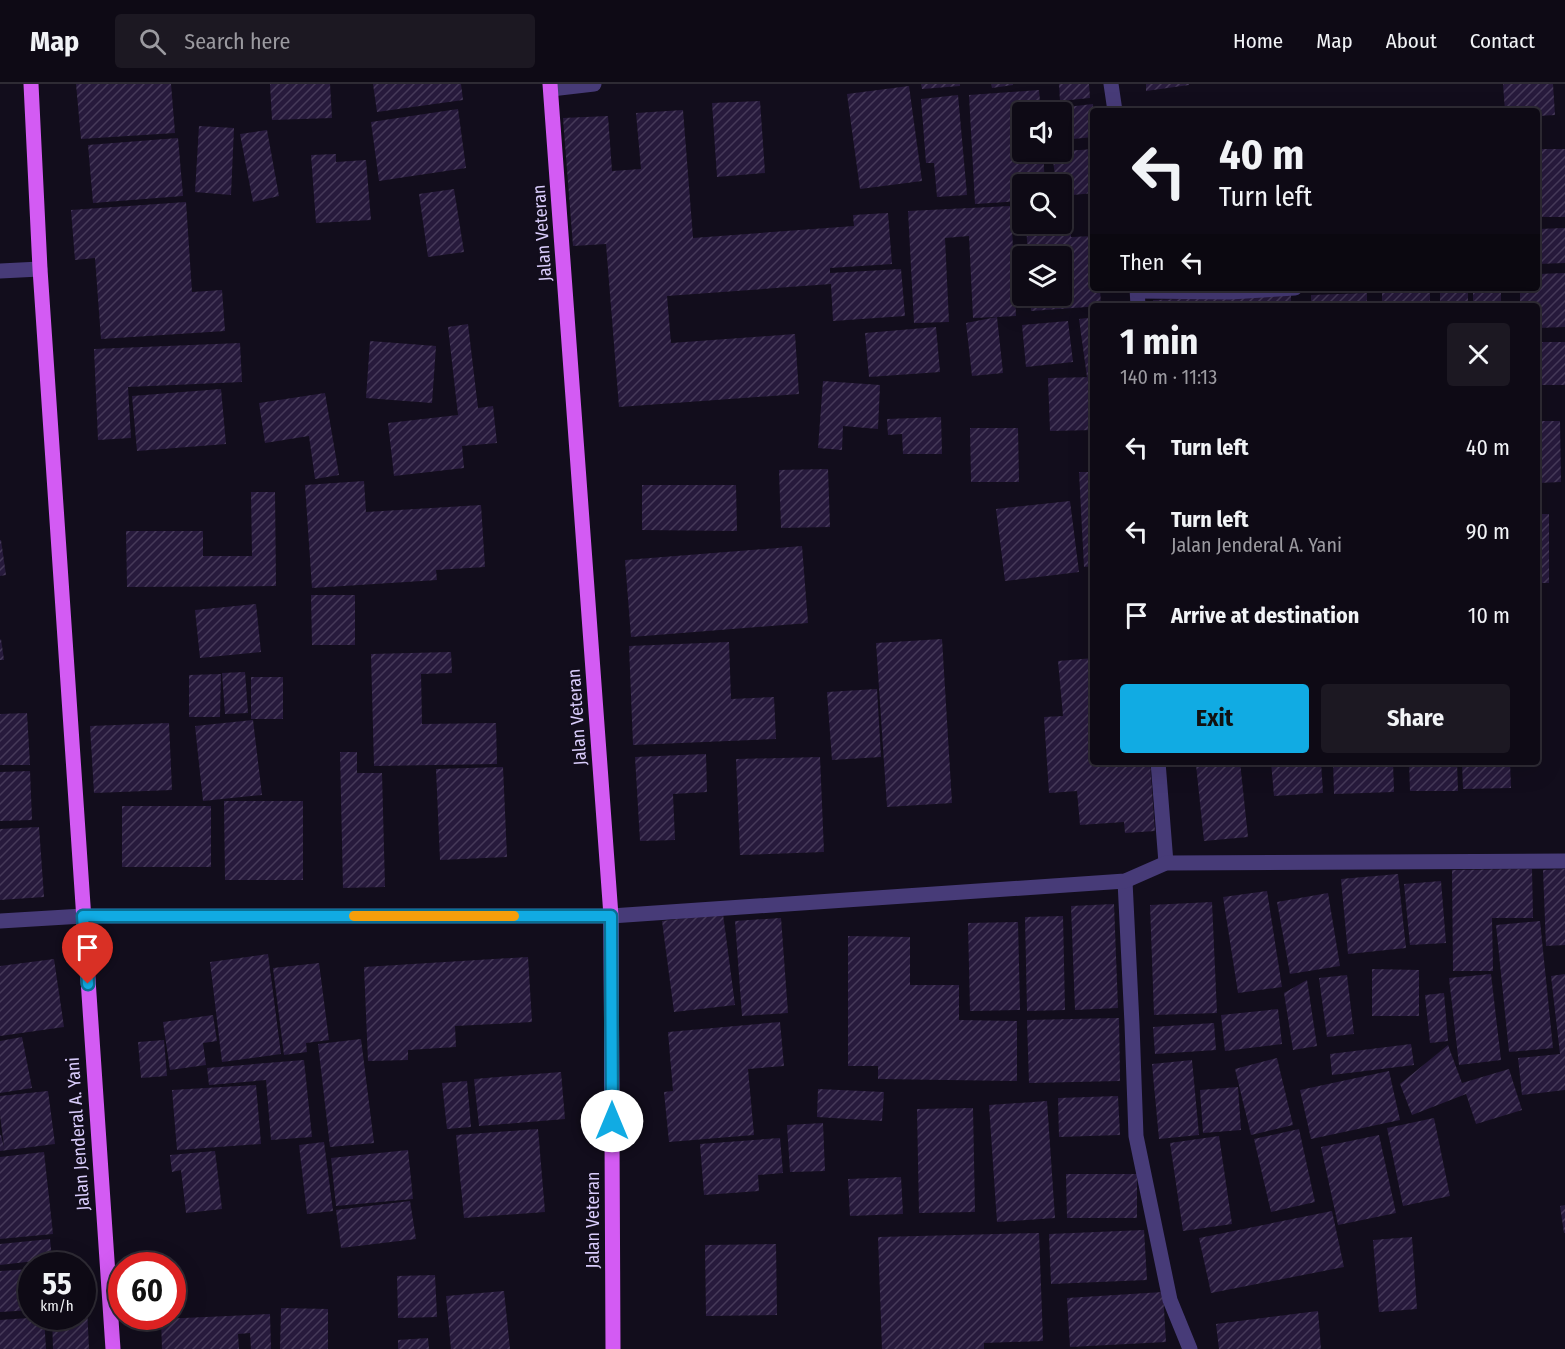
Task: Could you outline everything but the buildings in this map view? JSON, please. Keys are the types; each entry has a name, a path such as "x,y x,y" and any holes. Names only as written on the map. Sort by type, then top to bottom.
{"main road":[{"name":"Jalan Jenderal A. Yani","path":"31,84 40,269 113,1349"},
{"name":"Jalan Veteran","path":"551,87 611,916 613,1349"}],"street":[{"path":"551,87 594,84"},
{"path":"1111,84 1115,108"},
{"path":"0,271 40,269"},
{"path":"1138,295 1246,291"},
{"path":"1158,765 1166,863"},
{"path":"0,921 83,916 611,916 1125,881 1166,863 1565,861"},
{"path":"1125,881 1136,1136 1170,1300 1190,1349"}],"slow traffic":[{"path":"354,916 514,916"}],"route":[{"path":"88,984 83,916 611,916 612,1121"}]}
